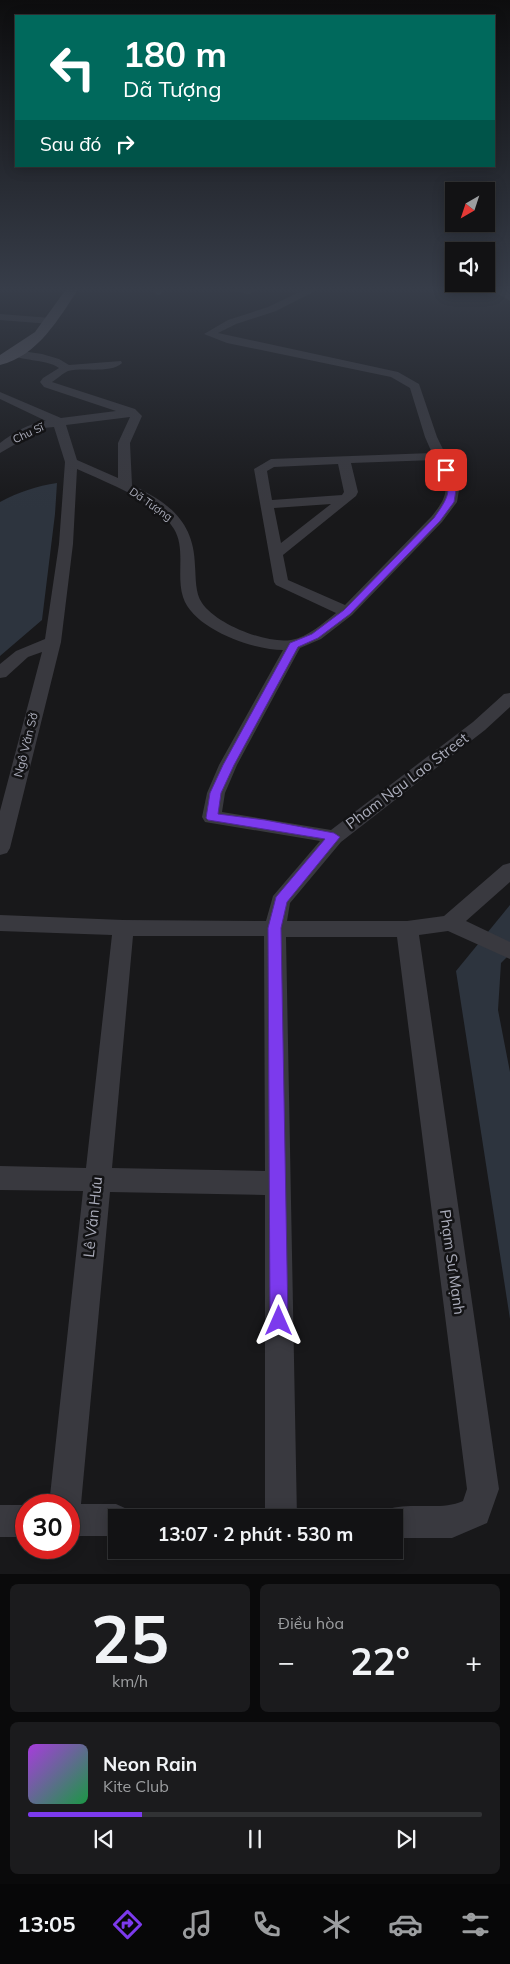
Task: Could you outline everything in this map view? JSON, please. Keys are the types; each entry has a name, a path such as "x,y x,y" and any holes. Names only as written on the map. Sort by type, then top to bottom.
{"street":[{"path":"55,361 66,368"},
{"name":"Dã Tượng","path":"71,462 125,486 156,505 179,526 185,538 191,598 198,611 216,624 241,635 267,644 294,645 315,636 347,612 437,519 450,502 453,484 424,420 417,388 394,374 332,361"},
{"path":"117,363 94,367 66,368 46,382 48,385 131,412 136,416 124,443 125,486"},
{"path":"0,395 59,422 71,462"},
{"path":"0,408 40,425"},
{"name":"Chu Sĩ","path":"0,449 15,438 40,425 131,412"},
{"path":"347,612 281,582 260,469 271,464 440,456"},
{"path":"275,555 345,499 351,492 344,460"},
{"name":"Ngô Văn Sở","path":"0,848 52,642 66,544 71,462"},
{"path":"266,504 345,499"},
{"path":"0,673 22,654 52,642"},
{"path":"294,645 228,765 216,793 212,818 265,824 334,837"},
{"name":"Pham Ngu Lao Street","path":"281,1509 275,928 280,900 334,837 479,726 510,698"},
{"path":"457,926 510,870"},
{"path":"0,923 123,928 407,928 457,926 510,951"},
{"name":"Lê Văn Hưu","path":"66,1494 123,928"},
{"name":"Phạm Sư Mạnh","path":"403,1522 452,1522 476,1512 483,1489 407,928"},
{"path":"0,1178 278,1183"},
{"path":"80,1520 108,1520"},
{"path":"0,1521 15,1521"}],"shaded area":[{"path":"57,483 42,620 0,656 0,502 28,490"},
{"path":"510,905 510,954 501,963 498,1010 510,1072 510,1319 456,971"}],"route":[{"path":"279,1321 275,928 280,900 334,837 265,824 212,818 216,793 228,765 294,645 315,636 347,612 437,519 450,502 453,484 446,470"}]}
